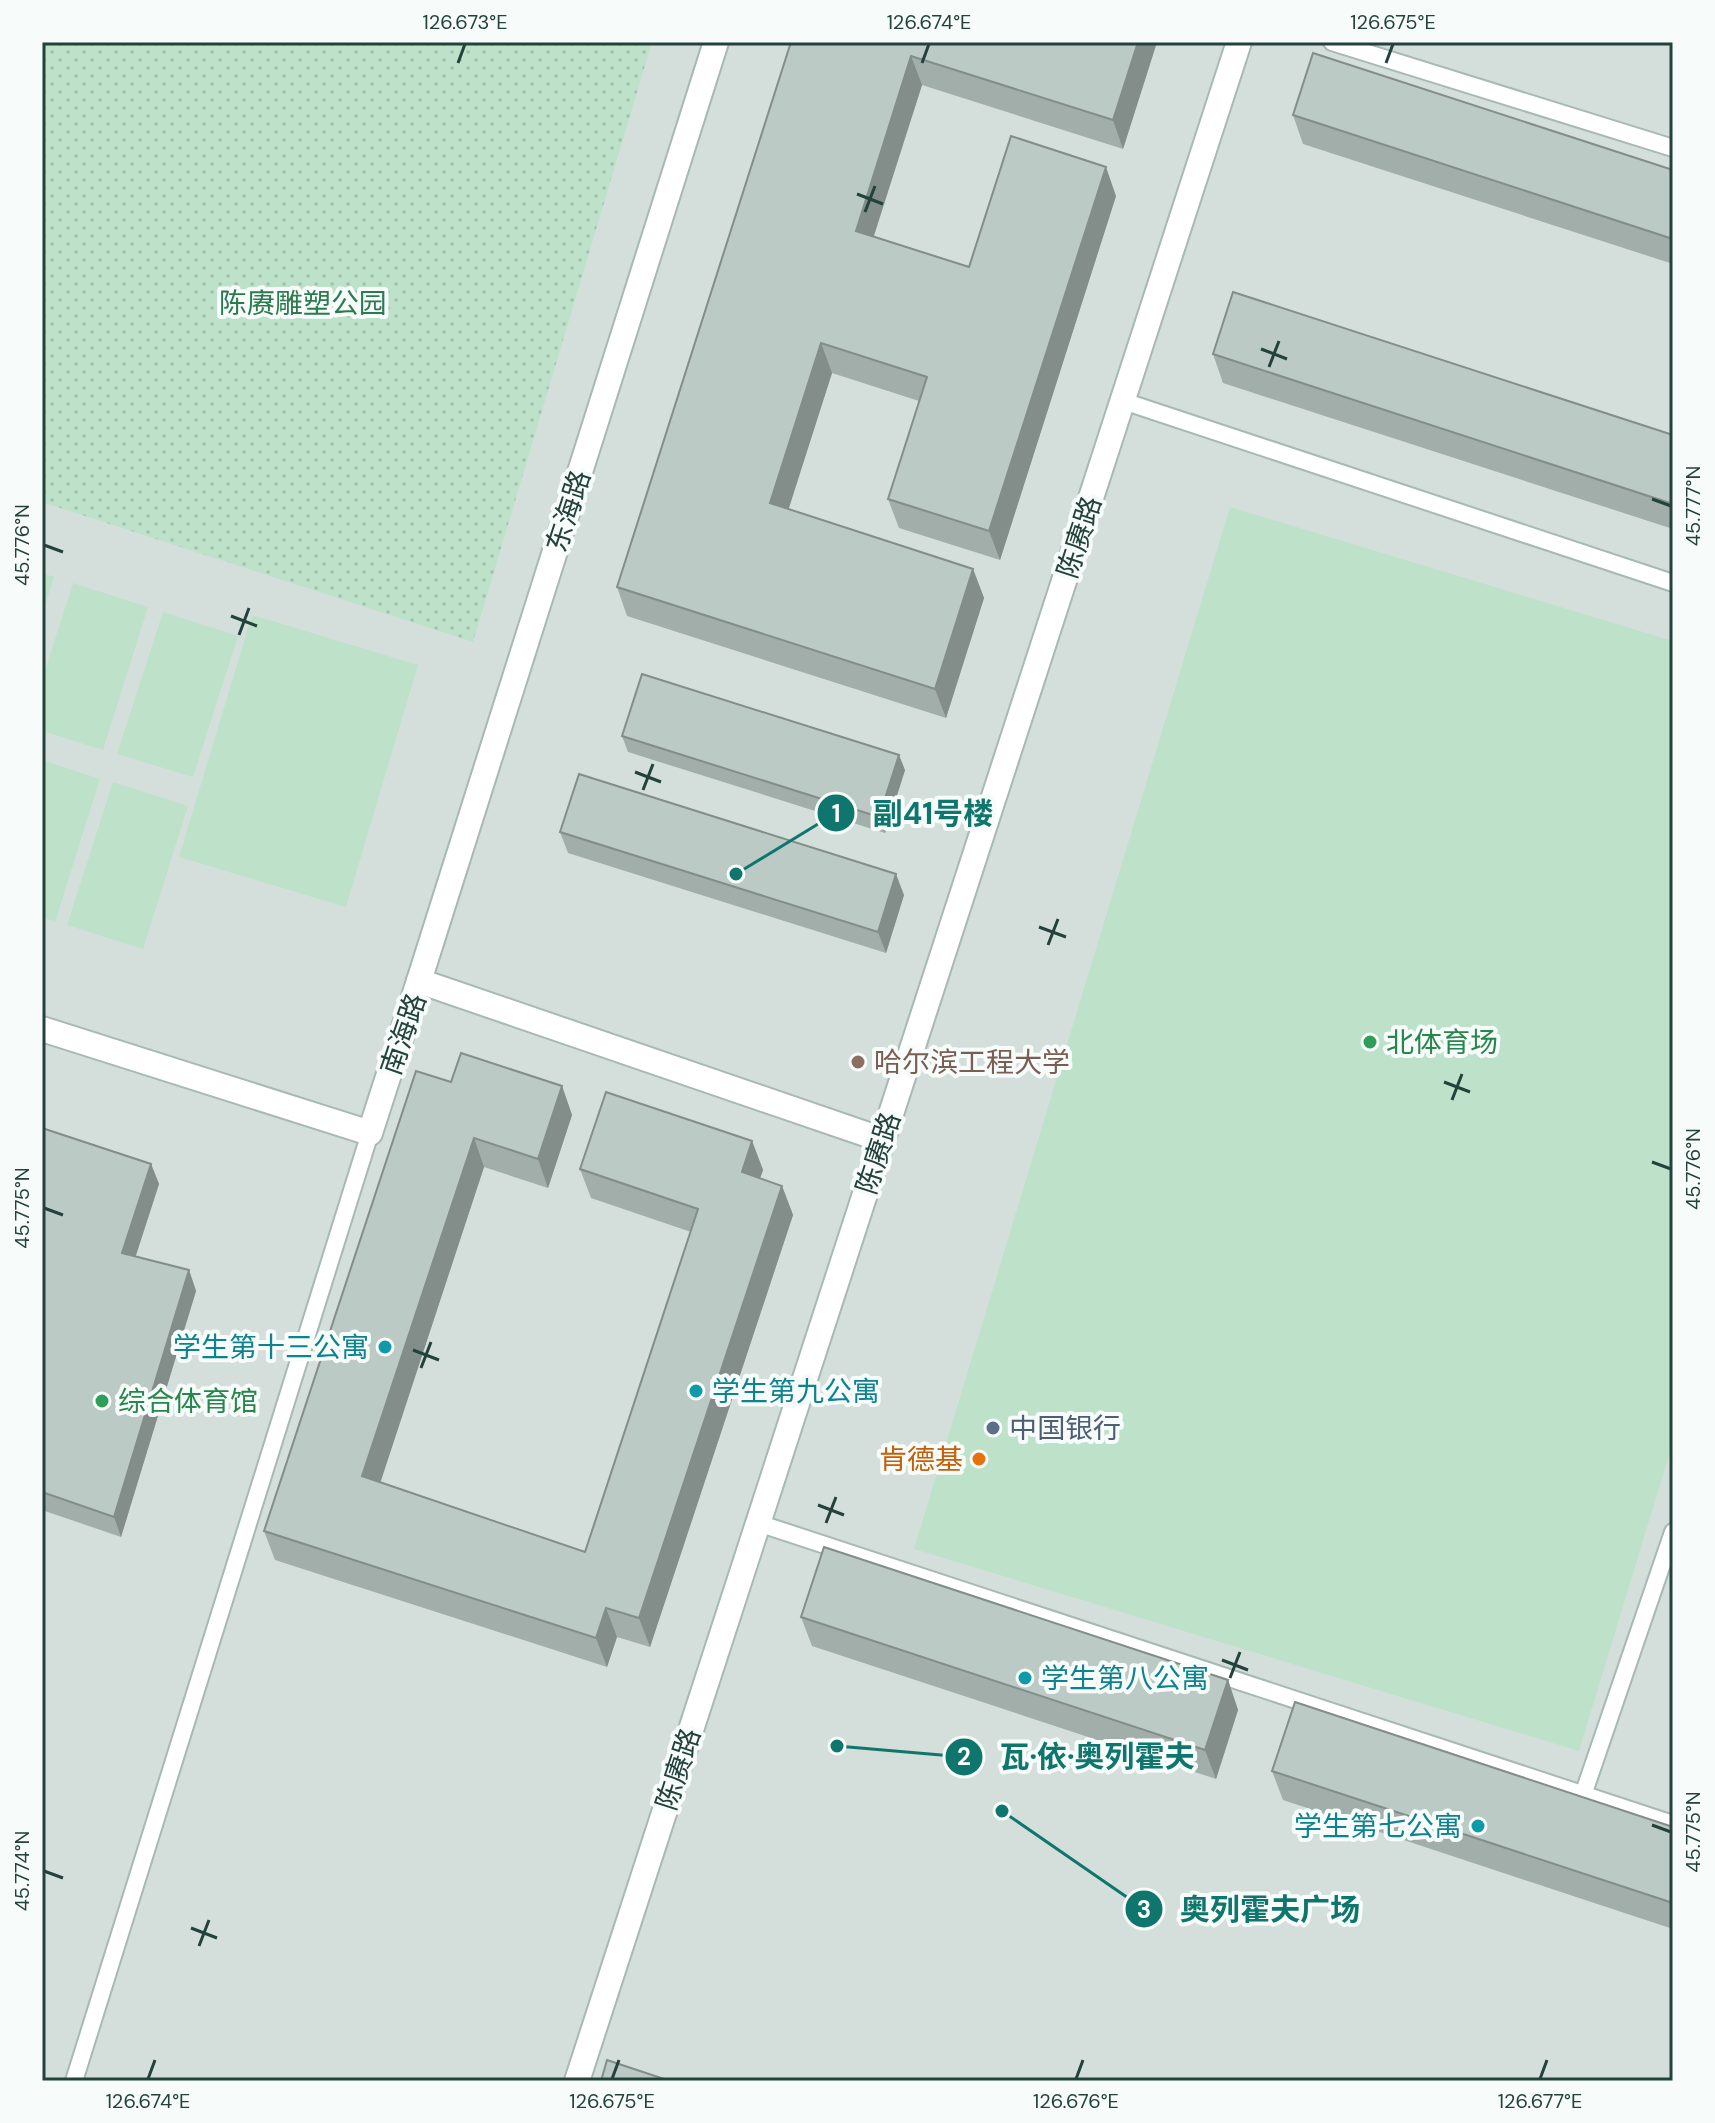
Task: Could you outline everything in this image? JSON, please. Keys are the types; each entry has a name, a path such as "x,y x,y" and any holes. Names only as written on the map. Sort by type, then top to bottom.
{"street":[{"name":"东海路","path":"419,981 716,42"},
{"name":"陈赓路","path":"577,2081 1239,42"},
{"name":"南海路","path":"370,1133 419,981 883,1140"},
{"path":"42,1029 370,1133"}],"lane":[{"path":"1332,42 1673,148"},
{"path":"1123,401 1673,583"},
{"path":"74,2081 370,1133"},
{"path":"758,1523 1673,1824"},
{"path":"1583,1795 1673,1532"}],"shaded area":[{"name":"哈尔滨工程大学","path":"42,42 1673,42 1673,2081 42,2081"}],"green space":[{"name":"陈赓雕塑公园","path":"42,42 652,42 473,642 42,502"},
{"name":"北体育场","path":"1230,507 1673,641 1673,1442 1579,1751 914,1549"},
{"path":"42,573 54,577 42,615"},
{"path":"73,583 148,607 103,750 42,731 42,680"},
{"path":"163,612 238,636 193,777 117,754"},
{"path":"252,615 418,665 346,907 179,857"},
{"path":"42,760 100,779 55,922 42,917"},
{"path":"113,782 188,806 143,949 67,925"}],"building":[{"path":"791,42 1138,42 1113,120 911,56 856,231 969,267 1011,136 1106,167 989,531 888,499 927,377 821,343 770,503 973,569 935,689 617,587"},
{"path":"1313,53 1673,170 1673,239 1293,115"},
{"path":"1233,292 1673,435 1673,504 1213,354"},
{"path":"642,674 899,755 879,817 622,736"},
{"path":"579,774 896,874 878,932 560,832"},
{"path":"461,1053 562,1086 538,1159 474,1138 362,1476 585,1552 698,1209 580,1169 606,1092 752,1141 742,1172 782,1186 639,1618 606,1608 596,1638 264,1531 416,1071 451,1082"},
{"name":"综合体育馆","path":"42,1128 151,1164 122,1253 189,1270 114,1517 42,1492"},
{"name":"学生第八公寓","path":"824,1547 1228,1680 1205,1750 801,1617"},
{"name":"学生第七公寓","path":"1295,1702 1673,1827 1673,1903 1272,1771"},
{"path":"607,2060 670,2081 601,2081"}],"place":[{"name":"副41号楼","path":"736,874"},
{"name":"北体育场","path":"1370,1042"},
{"name":"哈尔滨工程大学","path":"858,1062"},
{"name":"学生第十三公寓","path":"385,1347"},
{"name":"学生第九公寓","path":"696,1391"},
{"name":"综合体育馆","path":"102,1401"},
{"name":"中国银行","path":"993,1428"},
{"name":"肯德基","path":"979,1459"},
{"name":"学生第八公寓","path":"1025,1678"},
{"name":"瓦·依·奥列霍夫","path":"837,1746"},
{"name":"奥列霍夫广场","path":"1002,1811"},
{"name":"学生第七公寓","path":"1478,1826"}]}
